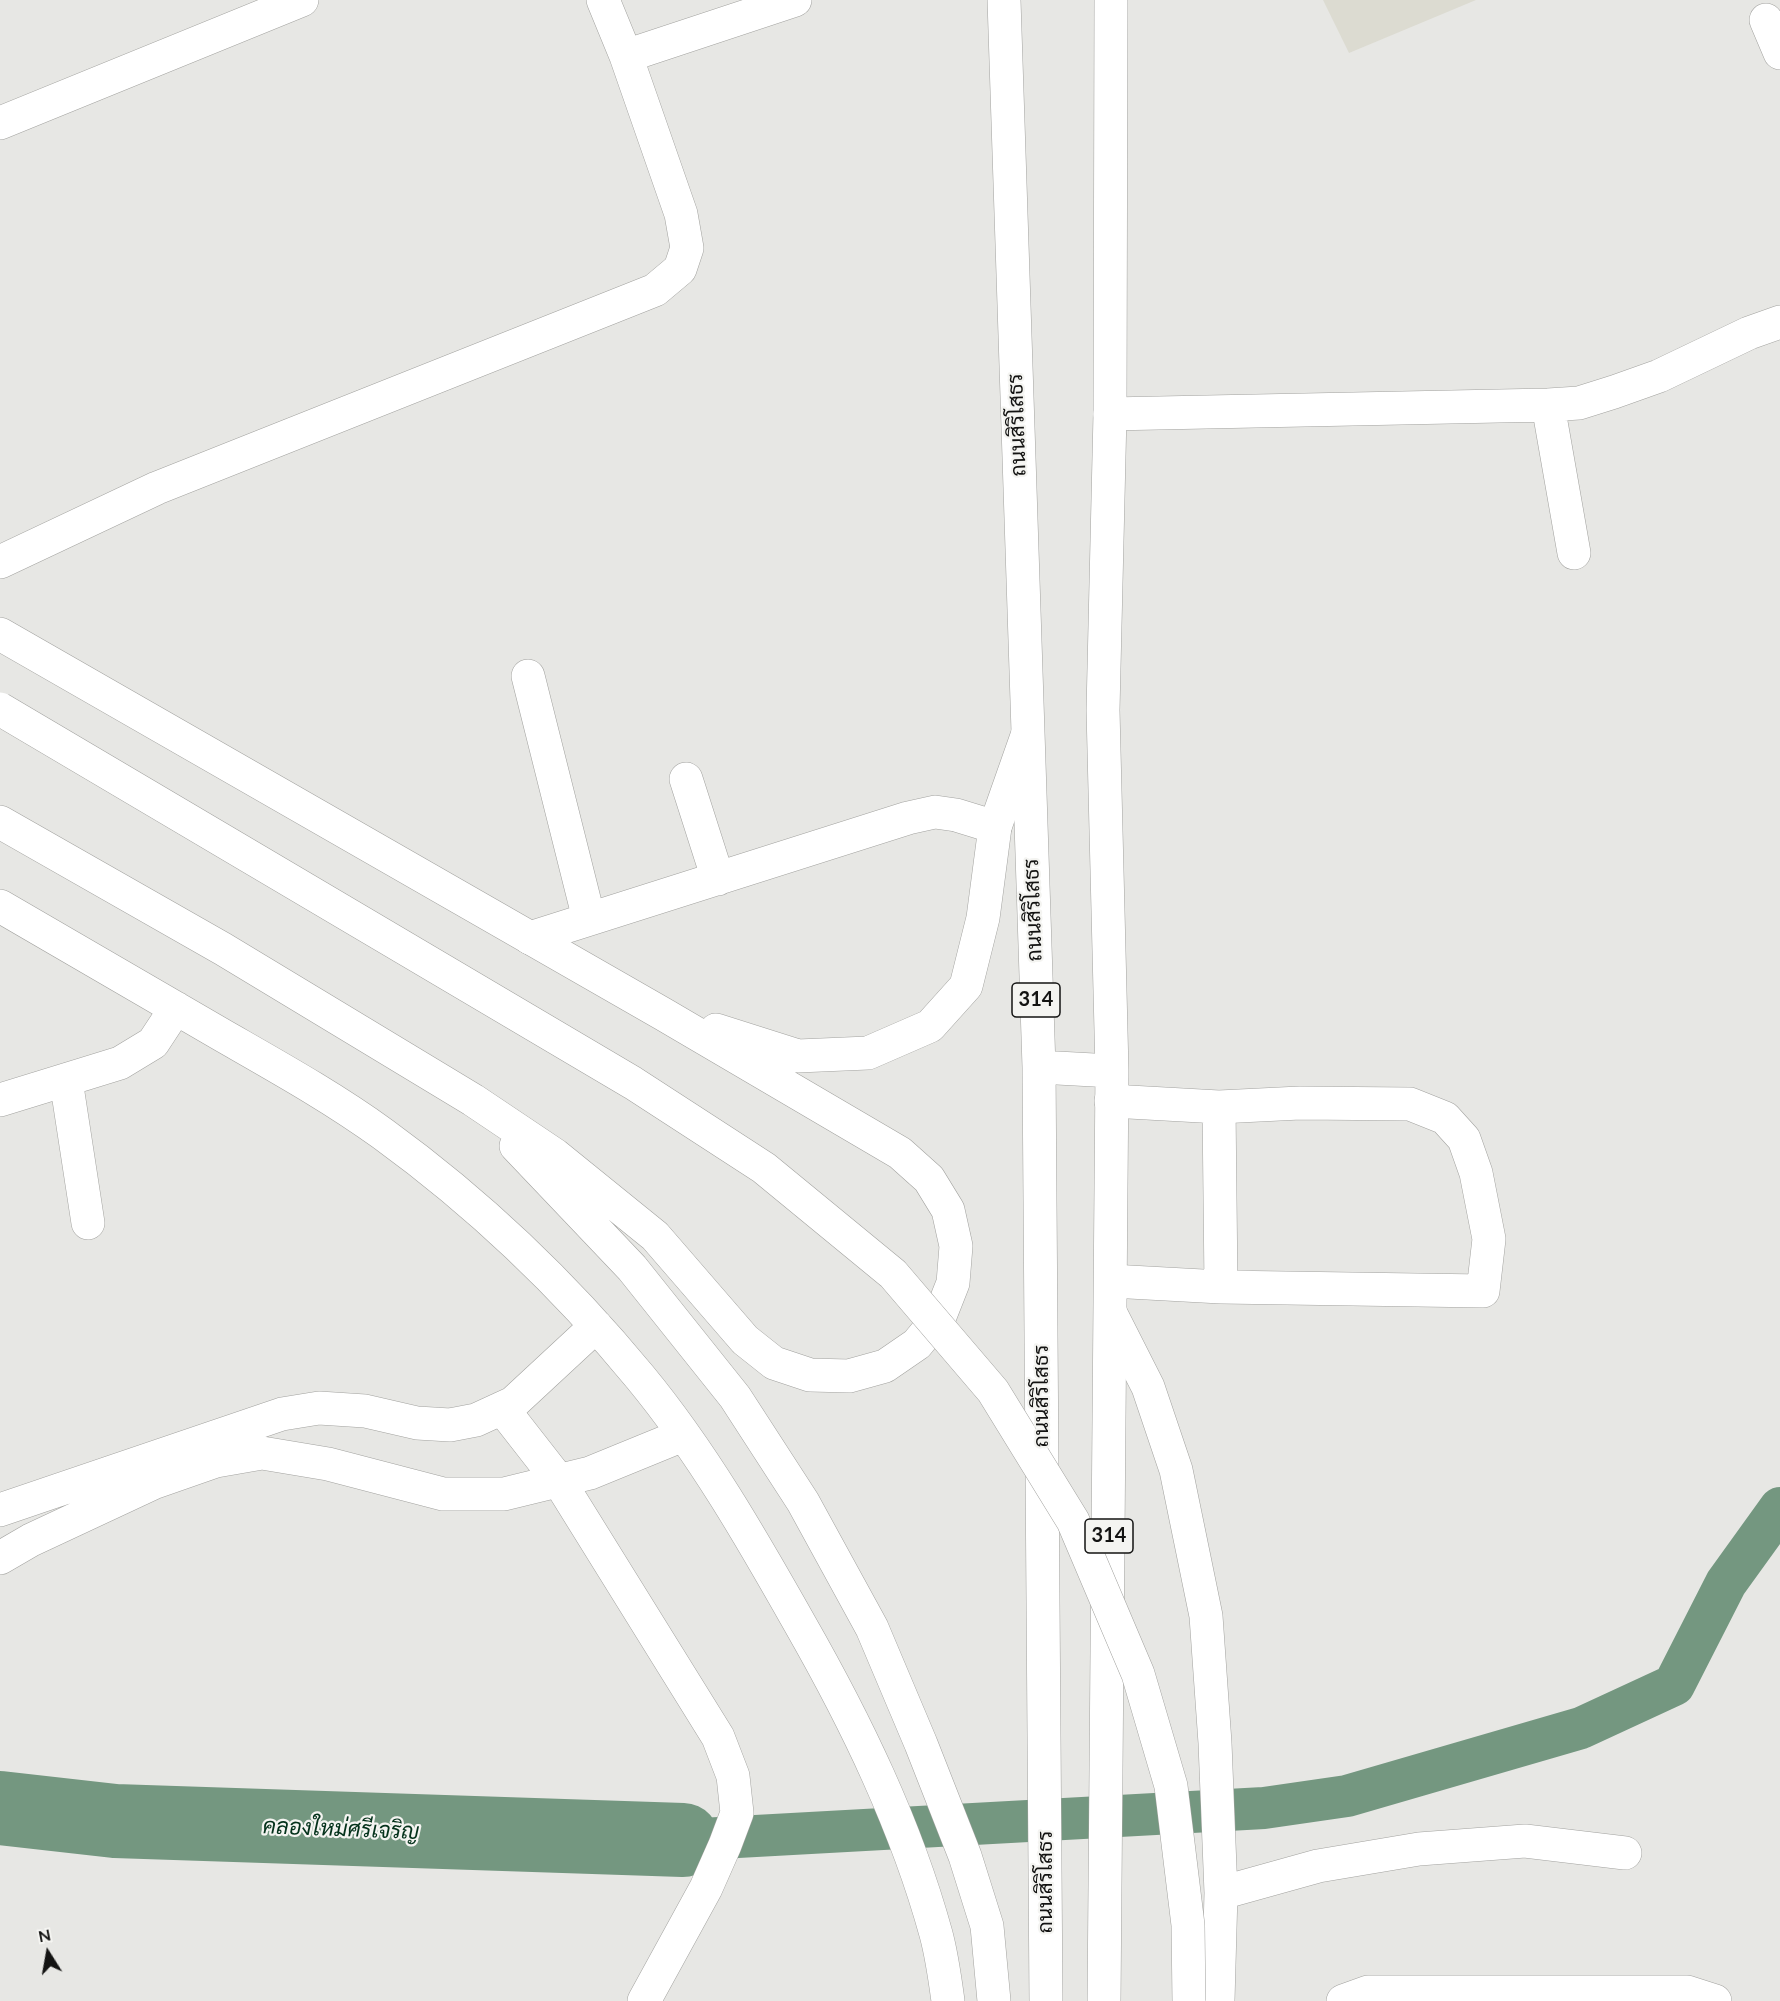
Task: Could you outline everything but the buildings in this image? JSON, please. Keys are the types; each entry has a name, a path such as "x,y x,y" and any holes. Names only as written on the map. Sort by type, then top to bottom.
{"main road":[{"path":"0,123 302,0"},
{"path":"0,562 157,488 655,290 681,269 687,248 681,214 626,56 603,0"},
{"path":"626,56 795,0"},
{"name":"ถนนสิริโสธร","path":"1004,0 1039,1067 1046,2001"},
{"name":"314","path":"1104,2001 1112,1086 1103,710 1110,414 1112,0"},
{"path":"1766,20 1780,53"},
{"path":"1110,414 1579,403 1614,393 1659,375 1749,333 1780,322"},
{"path":"1548,405 1574,553"},
{"path":"0,634 663,1014 900,1153 929,1179 948,1210 956,1246 953,1282 940,1316 917,1344 885,1366 849,1376 810,1376 774,1363 744,1340 655,1236 555,1155 473,1100 224,949 0,822"},
{"path":"528,676 589,919"},
{"path":"0,709 633,1083 764,1168 893,1274 993,1391 1067,1511 1138,1674 1170,1786 1188,1925 1189,2001"},
{"path":"663,1014 798,1056 868,1053 930,1026 966,986 983,918 995,827 1027,736"},
{"path":"686,778 718,879"},
{"path":"530,938 909,818 936,812 956,814 995,827"},
{"path":"0,906 296,1078 381,1132 472,1204 580,1306 642,1379 704,1465 764,1560 831,1679 879,1776 914,1867 937,1936 948,2001"},
{"path":"0,1100 120,1063 153,1043 176,1008"},
{"path":"1039,1067 1112,1086 1219,1107 1300,1103 1410,1104 1445,1118 1464,1139 1476,1173 1489,1239 1483,1292 1221,1287 1111,1281"},
{"path":"66,1080 88,1223"},
{"path":"473,1100 632,1268 735,1397 803,1502 872,1628 965,1856 987,1926 994,2001"},
{"path":"1219,1107 1221,1287"},
{"path":"1111,1314 1148,1387 1176,1470 1206,1616 1215,1743 1221,1893 1218,2001"},
{"path":"0,1510 282,1414 319,1408 365,1411 417,1423 450,1425 476,1420 513,1403 596,1326"},
{"path":"502,1408 559,1481 718,1737 733,1776 737,1813 725,1845 706,1888 644,2001"},
{"path":"0,1558 31,1540 153,1483 216,1461 262,1453 328,1464 443,1494 504,1494 590,1473 683,1435"},
{"path":"1221,1893 1318,1866 1419,1850 1525,1841 1625,1853"},
{"path":"1343,2001 1368,1992 1687,1992 1715,2001"}],"shaded area":[{"path":"1323,0 1476,0 1349,53"}],"waterway":[{"path":"683,1840 1264,1808 1347,1796 1581,1728 1674,1685 1726,1583 1780,1508"},
{"name":"คลองใหม่ศรีเจริญ","path":"0,1808 115,1821 683,1840"}]}
